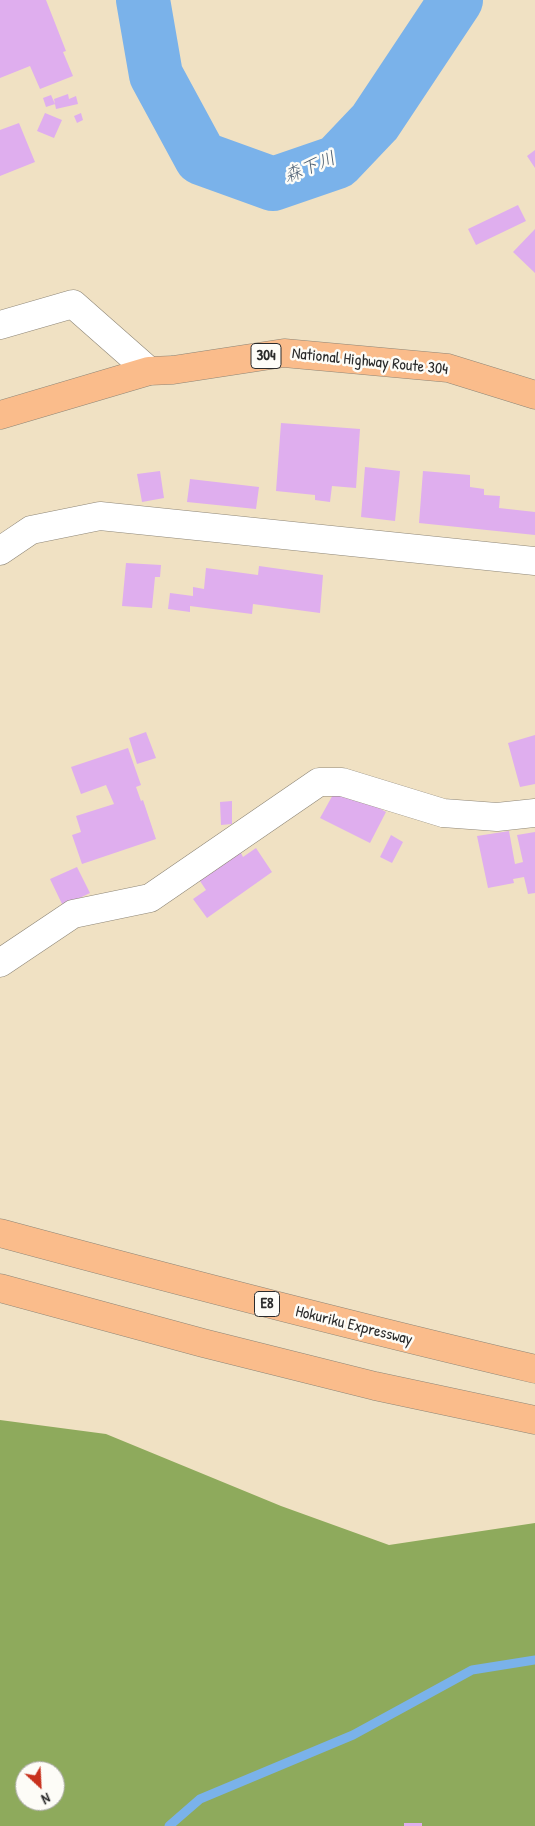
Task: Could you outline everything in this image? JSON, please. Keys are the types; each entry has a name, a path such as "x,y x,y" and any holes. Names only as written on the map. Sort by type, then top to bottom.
{"highway":[{"name":"National Highway Route 304","path":"0,416 149,371 173,370 284,353 448,368 535,395"},
{"name":"Hokuriku Expressway","path":"0,1233 213,1291 535,1368"},
{"path":"0,1288 376,1386 535,1420"}],"street":[{"path":"0,325 73,304 149,371"},
{"path":"0,551 31,530 100,516 535,561"},
{"path":"0,962 73,914 150,898 319,782 342,782 443,812 497,817 535,812"}],"green space":[{"path":"0,1420 106,1434 281,1506 389,1545 535,1523 535,1826 0,1826"}],"building":[{"path":"0,0 46,0 66,51 63,52 73,76 40,89 30,66 0,78"},
{"path":"68,94 69,99 76,96 78,104 56,109 54,99"},
{"path":"51,95 55,104 46,107 43,98"},
{"path":"45,113 62,120 54,138 37,131"},
{"path":"81,113 83,120 77,123 74,116"},
{"path":"19,123 35,162 0,176 0,130"},
{"path":"535,150 535,168 527,156"},
{"path":"518,205 526,221 476,245 468,229"},
{"path":"535,229 535,273 513,252"},
{"path":"281,423 360,429 356,488 332,486 330,502 315,500 315,495 276,491"},
{"path":"365,467 400,471 395,521 361,517"},
{"path":"160,471 164,498 142,502 137,474"},
{"path":"423,471 470,475 470,487 484,489 484,495 500,496 499,508 535,512 535,535 419,523"},
{"path":"190,479 259,487 256,509 187,502"},
{"path":"126,563 161,565 160,577 155,577 152,608 122,606"},
{"path":"259,566 323,575 320,613 253,604 252,614 190,606 190,612 168,609 170,593 193,596 193,587 204,589 206,568 258,575"},
{"path":"146,732 156,758 137,764 129,738"},
{"path":"535,735 535,784 520,787 508,743"},
{"path":"128,748 141,785 136,787 141,801 143,800 156,839 82,864 72,835 81,832 76,816 114,804 106,785 81,794 71,767"},
{"path":"335,791 348,791 386,812 370,843 320,818"},
{"path":"232,801 232,824 221,825 220,802"},
{"path":"509,831 515,864 523,862 517,835 535,832 535,893 528,894 524,877 513,879 514,883 488,888 477,836"},
{"path":"391,835 403,842 392,863 380,857"},
{"path":"256,848 272,872 207,918 193,899 206,890 198,878 239,849 243,857"},
{"path":"77,867 90,893 63,906 50,879"},
{"path":"404,1823 422,1823 422,1826 404,1826"}],"waterway":[{"name":"森下川","path":"143,0 156,75 201,158 273,184 337,162 375,122 456,0"},
{"path":"169,1826 200,1799 353,1735 472,1670 535,1660"}]}
